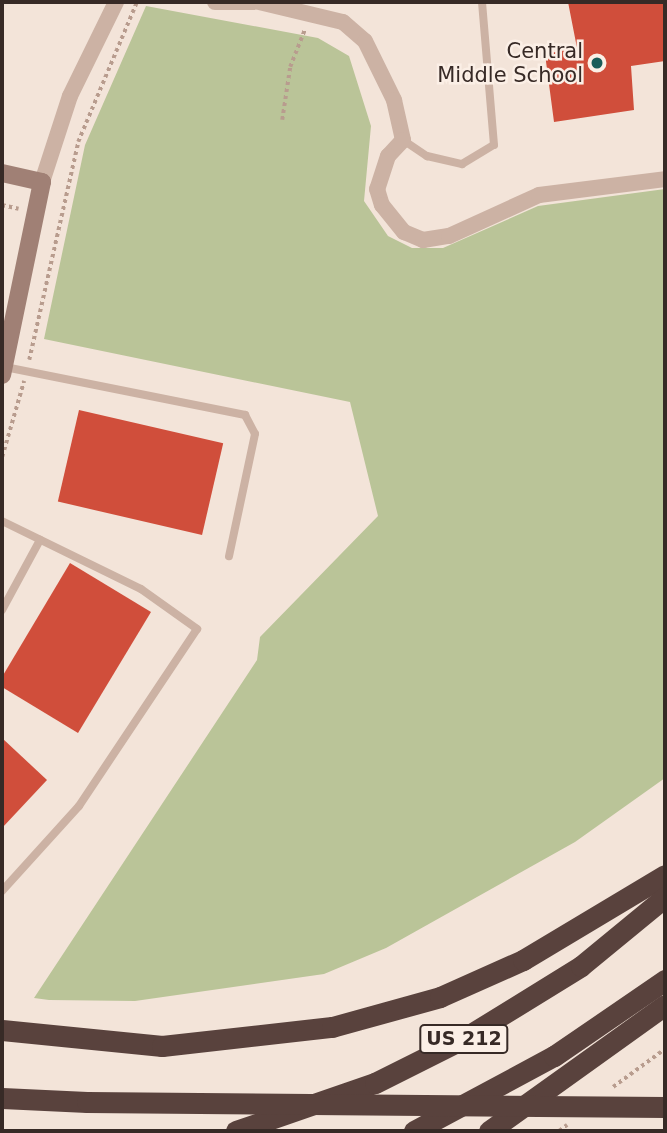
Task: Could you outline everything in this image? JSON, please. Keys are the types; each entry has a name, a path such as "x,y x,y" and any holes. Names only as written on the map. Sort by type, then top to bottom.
{"highway":[{"path":"2,1030 162,1046 332,1027 440,997 523,960 665,875"},
{"name":"US 212","path":"236,1131 375,1083 463,1040 581,966 665,897"},
{"name":"US 212","path":"414,1131 554,1056 665,980"},
{"path":"489,1131 665,1005"},
{"path":"2,1098 391,1110 665,1107"}],"street":[{"path":"3,372 42,182 71,96 116,2"},
{"path":"215,2 253,2"},
{"path":"260,2 343,22 365,41 394,100 403,140 388,156 377,189 390,219 423,240 449,236 538,195 665,179"},
{"path":"2,173 42,182"}],"lane":[{"path":"403,140 427,156 462,164 494,145 482,2"},
{"path":"3,372 27,372 244,415 255,434 229,556"},
{"path":"2,521 141,589 197,629 79,806 2,891"},
{"path":"2,610 40,540"}],"path":[{"path":"2,457 27,372 78,142 136,4"},
{"path":"282,120 290,67 306,27"}],"green space":[{"path":"146,6 318,38 349,56 371,126 364,201 388,236 412,248 443,248 538,206 665,189 665,778 575,842 386,948 324,974 135,1001 49,1000 34,998 257,660 260,637 378,516 350,402 44,339 85,145"}],"building":[{"name":"Central Middle School","path":"568,2 665,2 665,61 631,66 634,110 554,122 545,54 577,48"},
{"path":"79,410 223,443 202,535 58,502"},
{"path":"70,563 151,612 78,733 2,687 2,677"},
{"path":"2,738 47,780 2,828"}],"place":[{"name":"Central Middle School","path":"597,63"}]}
